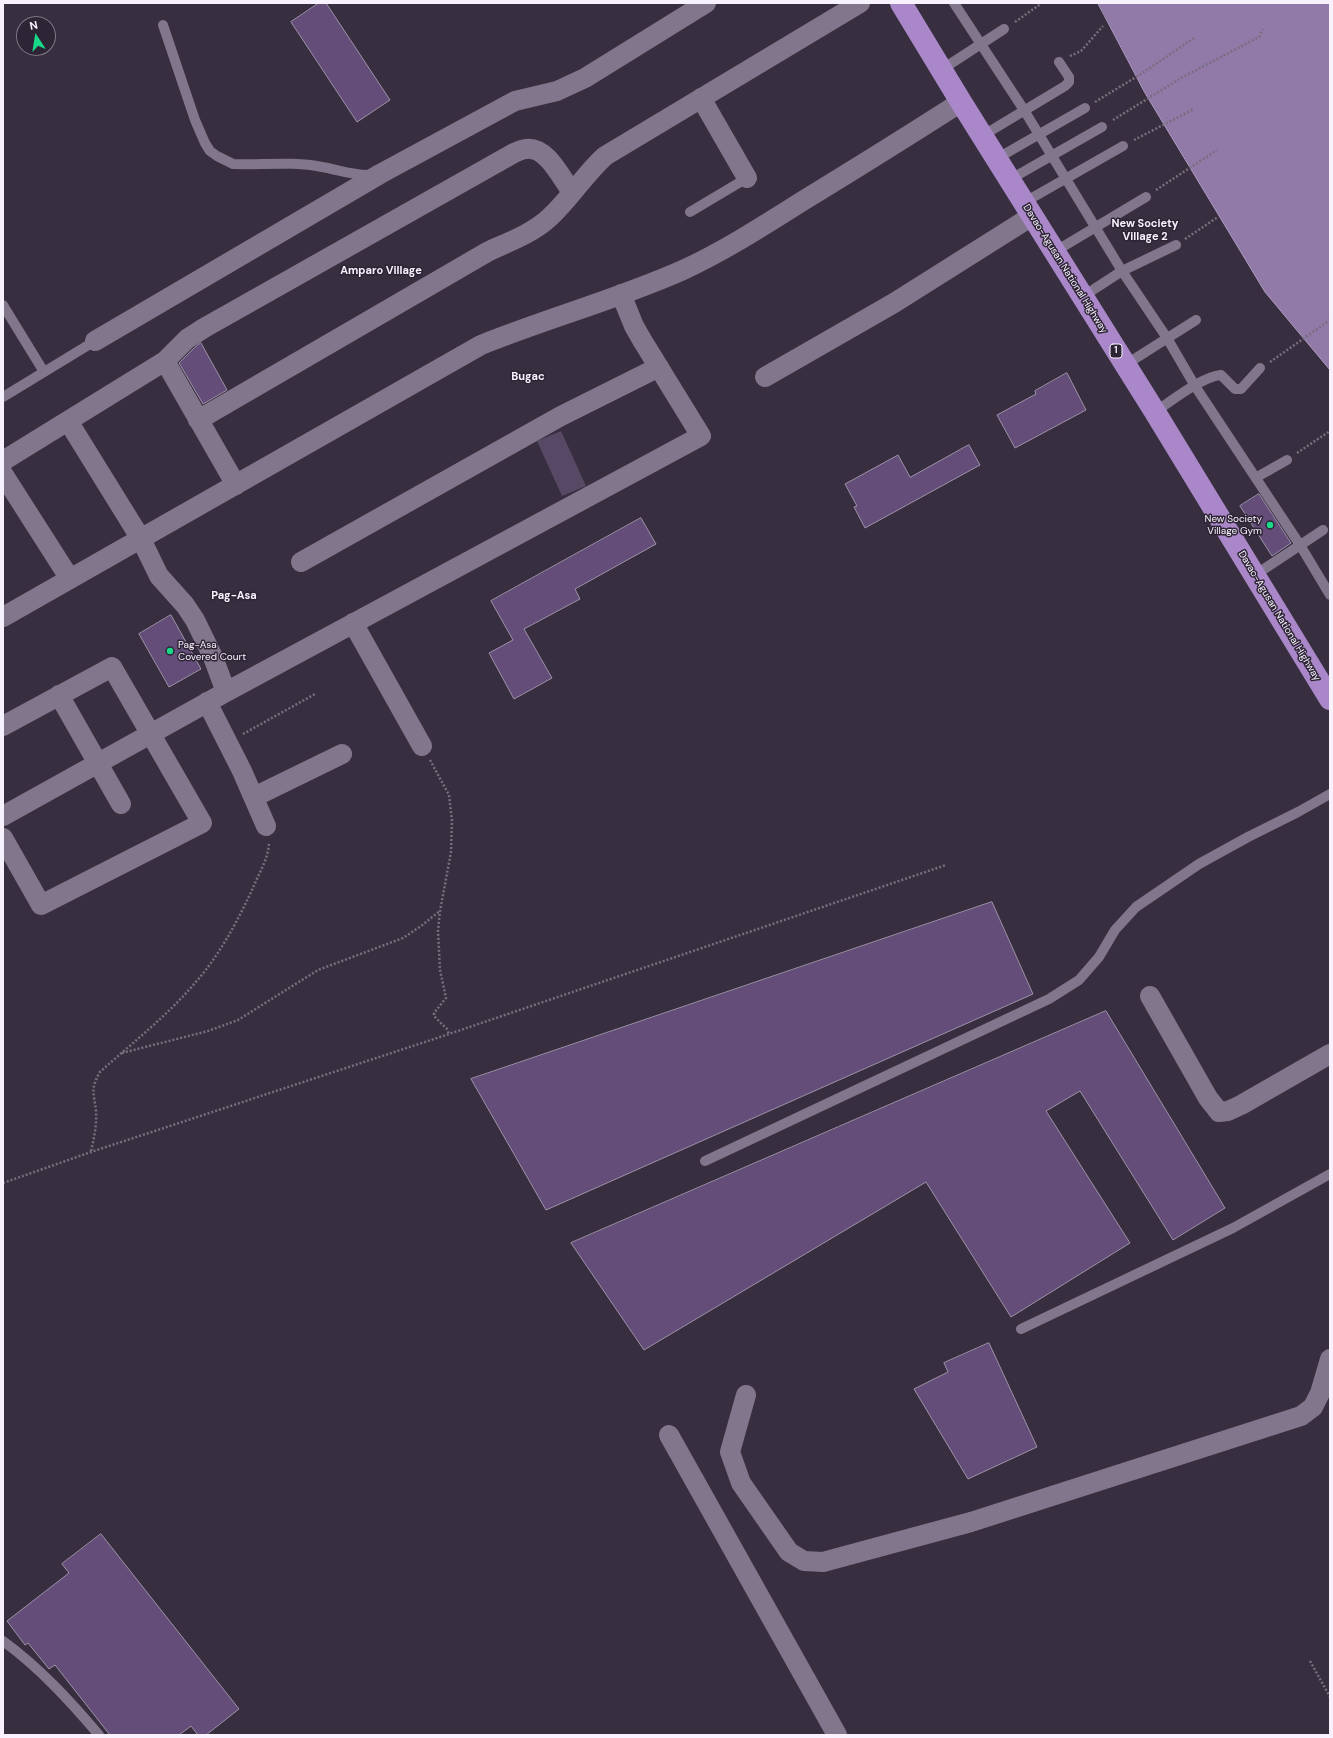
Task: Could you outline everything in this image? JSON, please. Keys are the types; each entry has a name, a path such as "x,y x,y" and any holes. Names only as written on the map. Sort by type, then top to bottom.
{"highway":[{"name":"Davao-Agusan National Highway","path":"903,4 941,70 1126,365 1330,699"}],"street":[{"path":"95,341 380,174 515,101 557,91 585,78 706,3"},
{"path":"198,420 489,251 532,230 548,219 592,168 605,156 860,3"},
{"path":"701,98 747,178"},
{"path":"5,612 70,579 481,345 519,329 621,294 684,269 719,252 961,102"},
{"path":"3,461 165,361 187,339 225,316 525,148 534,149 542,153 550,161 572,192"},
{"path":"765,377 894,304 1028,209"},
{"path":"3,816 207,702 702,436 634,326 621,294"},
{"path":"165,361 236,485"},
{"path":"301,562 561,416 658,367"},
{"path":"68,421 141,539 159,576 185,605 195,620 226,692"},
{"path":"3,474 70,579"},
{"path":"353,623 422,746"},
{"path":"3,726 112,667 202,823 41,905 3,838"},
{"path":"60,696 121,804"},
{"path":"207,702 228,743 266,826"},
{"path":"254,798 342,754"},
{"path":"1150,996 1208,1098 1219,1112 1228,1111 1241,1105 1330,1054"},
{"path":"746,1395 730,1452 741,1484 789,1552 804,1561 822,1562 971,1522 1301,1416 1313,1407 1320,1393 1330,1359"},
{"path":"669,1435 686,1468 837,1735"}],"lane":[{"path":"954,3 1024,110 1122,271 1167,338 1195,386 1257,477 1330,595"},
{"path":"163,25 200,133 210,151 217,156 233,164 322,166 361,175 380,174"},
{"path":"941,70 1004,29"},
{"path":"982,136 1069,82 1069,77 1059,62"},
{"path":"996,159 1085,108"},
{"path":"1009,180 1102,127"},
{"path":"1028,209 1065,178 1123,146"},
{"path":"690,212 747,178"},
{"path":"1054,252 1095,226 1146,197"},
{"path":"1082,297 1122,271 1176,245"},
{"path":"3,305 44,372"},
{"path":"1126,365 1196,320"},
{"path":"3,397 95,341"},
{"path":"1155,412 1211,377 1221,375 1234,389 1238,390 1245,385 1260,368"},
{"path":"1257,477 1287,460"},
{"path":"1255,576 1323,530"},
{"path":"705,1162 1049,999 1079,980 1099,957 1115,930 1136,907 1154,893 1199,864 1330,794"},
{"path":"1021,1329 1234,1228 1330,1174"},
{"path":"3,1641 45,1676 99,1735"}],"path":[{"path":"1004,29 1042,3"},
{"path":"1059,62 1080,51 1103,26"},
{"path":"1102,127 1181,78 1258,37 1263,29"},
{"path":"1085,108 1141,74 1194,38"},
{"path":"1123,146 1194,108"},
{"path":"1146,197 1217,150"},
{"path":"1176,245 1218,217"},
{"path":"1260,368 1330,320"},
{"path":"1287,460 1330,431"},
{"path":"228,743 315,694"},
{"path":"422,746 449,796 452,821 451,852 440,911 438,931 439,964 441,978 446,994 443,1002 434,1013 436,1020 447,1029 449,1034"},
{"path":"91,1152 96,1125 96,1110 92,1090 94,1082 100,1072 169,1011 196,982 217,954 240,916 267,854 269,835 266,826"},
{"path":"3,1183 91,1152 449,1034 946,866"},
{"path":"120,1054 208,1031 238,1020 318,970 403,938 440,911"},
{"path":"1310,1661 1330,1697"}],"shaded area":[{"path":"1098,3 1330,3 1330,370 1265,292 1145,93"},
{"path":"561,431 586,486 562,496 537,441"}],"building":[{"path":"319,3 326,3 390,100 357,122 291,22"},
{"path":"201,343 227,390 203,404 179,363"},
{"path":"1067,373 1086,410 1015,448 997,415 1036,394 1035,391"},
{"path":"969,445 980,465 865,528 854,507 857,506 845,484 898,455 910,477"},
{"name":"New Society Village Gym","path":"1259,494 1291,543 1272,556 1240,506"},
{"path":"641,518 656,544 575,589 580,599 524,629 552,678 514,699 489,653 513,640 491,601"},
{"name":"Pag-Asa Covered Court","path":"171,615 201,669 169,687 139,634"},
{"path":"992,902 1033,994 546,1210 471,1079"},
{"path":"1106,1011 1225,1208 1173,1240 1080,1091 1046,1111 1130,1243 1011,1317 926,1182 644,1350 571,1243"},
{"path":"989,1343 1037,1447 968,1479 914,1389 948,1372 944,1363"},
{"path":"101,1534 239,1709 206,1735 198,1735 191,1726 179,1735 110,1735 55,1665 49,1669 28,1643 25,1645 7,1621 69,1573 62,1564"}],"place":[{"name":"New Society Village Gym","path":"1270,525"},
{"name":"Pag-Asa Covered Court","path":"170,651"}],"district":[{"name":"New Society Village 2","path":"1145,230"},
{"name":"Amparo Village","path":"381,271"},
{"name":"Bugac","path":"528,377"},
{"name":"Pag-Asa","path":"234,596"}]}
